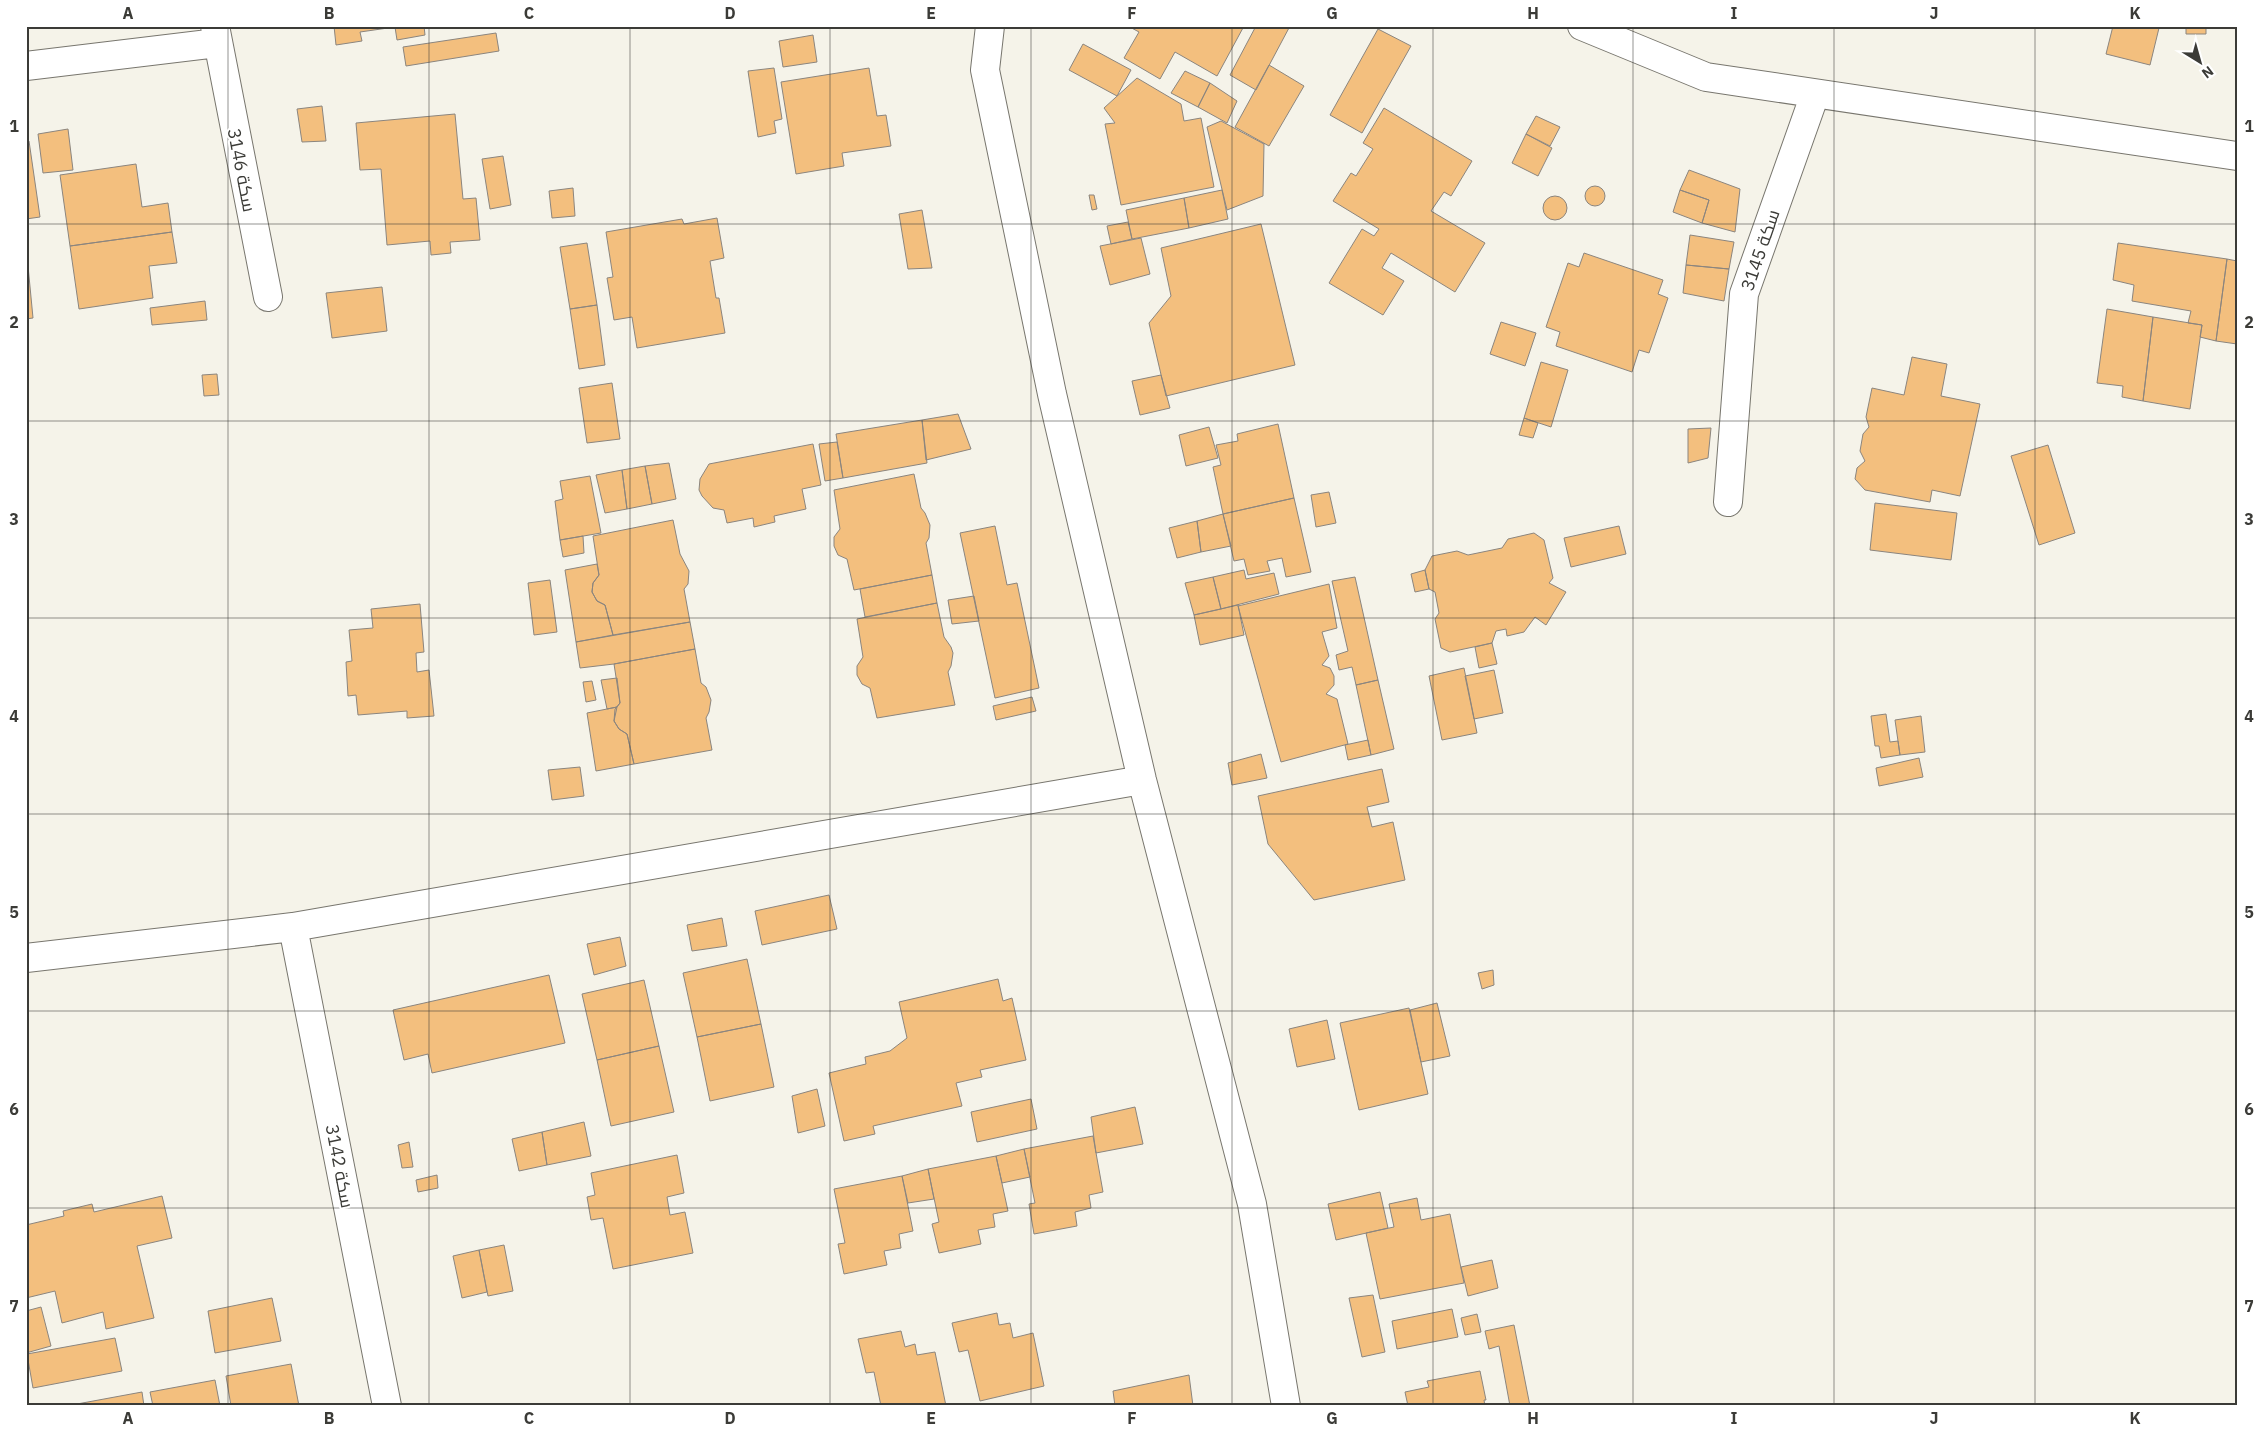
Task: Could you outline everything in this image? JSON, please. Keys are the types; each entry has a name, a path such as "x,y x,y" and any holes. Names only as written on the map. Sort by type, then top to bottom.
{"street":[{"path":"990,26 985,70 1052,394 1142,780 1252,1204 1286,1406"},
{"path":"1582,26 1706,77 2237,156"},
{"name":"سكة 3146","path":"26,66 216,35 268,297"},
{"name":"سكة 3145","path":"1728,502 1744,294 1815,94"},
{"path":"26,958 292,926 1142,780"},
{"name":"سكة 3142","path":"292,926 386,1406"}],"building":[{"path":"334,26 424,26 425,35 397,40 395,27 360,32 362,41 336,45"},
{"path":"1128,26 1244,26 1217,76 1175,52 1160,79 1124,58 1139,32"},
{"path":"1256,26 1290,26 1256,90 1230,75"},
{"path":"2113,26 2159,28 2150,65 2106,54"},
{"path":"2186,26 2206,26 2206,34 2186,34"},
{"path":"1378,29 1411,46 1362,133 1330,115"},
{"path":"496,33 499,51 406,66 403,47"},
{"path":"813,35 817,62 783,67 779,41"},
{"path":"1083,44 1131,70 1117,96 1069,70"},
{"path":"1269,65 1304,86 1269,146 1235,127"},
{"path":"774,68 782,119 774,121 776,133 758,137 748,71"},
{"path":"869,68 877,116 886,115 891,146 842,153 844,166 796,174 781,82"},
{"path":"1185,71 1210,83 1198,107 1171,93"},
{"path":"1137,78 1181,104 1184,121 1201,118 1214,187 1121,205 1105,124 1115,123 1104,108"},
{"path":"1210,83 1237,101 1227,123 1198,107"},
{"path":"322,106 326,141 302,142 297,109"},
{"path":"1384,108 1472,161 1451,196 1444,192 1431,211 1485,243 1455,292 1391,253 1382,268 1404,281 1383,315 1329,283 1362,229 1374,236 1379,229 1333,201 1351,173 1356,176 1373,149 1363,143"},
{"path":"455,114 463,199 476,198 480,240 450,242 451,253 431,255 430,241 387,245 381,169 360,170 356,123"},
{"path":"1536,116 1560,127 1550,146 1526,134"},
{"path":"1221,121 1264,144 1263,196 1227,210 1207,127"},
{"path":"68,129 73,170 43,173 38,134"},
{"path":"1526,134 1552,148 1538,176 1512,163"},
{"path":"26,141 29,141 40,217 26,219"},
{"path":"503,156 511,205 490,209 482,159"},
{"path":"136,164 142,207 168,203 172,232 70,246 60,175"},
{"path":"1689,170 1740,189 1735,232 1702,223 1709,200 1680,190"},
{"path":"1595,186 1602,189 1605,196 1602,203 1595,206 1588,203 1585,196 1588,189"},
{"path":"573,188 575,216 552,218 549,191"},
{"path":"1222,190 1228,219 1189,228 1184,198"},
{"path":"1680,190 1709,200 1702,223 1673,212"},
{"path":"1089,195 1094,195 1097,209 1092,210"},
{"path":"1555,196 1564,199 1567,208 1564,217 1555,220 1546,217 1543,208 1546,199"},
{"path":"1184,198 1189,228 1132,239 1126,210"},
{"path":"922,210 932,268 908,269 899,214"},
{"path":"717,218 724,258 710,261 716,298 719,298 725,333 637,348 632,317 614,320 607,278 613,277 606,232 682,219 684,224"},
{"path":"1128,222 1132,239 1111,244 1107,226"},
{"path":"1261,224 1295,365 1166,396 1149,323 1171,296 1161,248"},
{"path":"172,232 177,263 149,266 153,298 79,309 70,246"},
{"path":"1690,235 1734,242 1729,269 1686,265"},
{"path":"1141,238 1150,274 1110,285 1100,246"},
{"path":"587,243 597,305 570,309 560,247"},
{"path":"2118,243 2227,259 2216,341 2200,337 2202,325 2188,323 2191,311 2132,301 2134,285 2113,280"},
{"path":"26,245 33,318 26,319"},
{"path":"1584,253 1663,280 1658,294 1668,298 1649,353 1639,350 1632,372 1556,346 1560,332 1546,327 1568,263 1579,267"},
{"path":"2227,259 2237,261 2237,344 2216,341"},
{"path":"1686,265 1729,269 1724,301 1683,293"},
{"path":"382,287 387,331 332,338 326,293"},
{"path":"205,301 207,320 152,325 150,308"},
{"path":"597,305 605,365 579,369 570,309"},
{"path":"2107,309 2153,317 2143,401 2122,397 2123,386 2097,383"},
{"path":"2153,317 2202,325 2190,409 2143,401"},
{"path":"1501,322 1536,333 1525,366 1490,354"},
{"path":"1912,357 1947,364 1941,396 1980,404 1960,496 1932,490 1930,502 1865,490 1855,479 1857,468 1865,461 1860,451 1863,434 1869,427 1866,417 1872,388 1904,395"},
{"path":"1541,362 1568,370 1551,427 1524,418"},
{"path":"217,374 219,395 204,396 202,375"},
{"path":"1161,375 1170,408 1140,415 1132,381"},
{"path":"612,383 620,439 587,443 579,388"},
{"path":"958,414 971,449 926,460 922,420"},
{"path":"1524,418 1538,423 1533,438 1519,435"},
{"path":"922,420 927,463 843,478 836,434"},
{"path":"1278,424 1294,498 1223,514 1213,467 1221,465 1216,445 1238,441 1237,434"},
{"path":"1209,427 1218,458 1186,466 1179,435"},
{"path":"1711,428 1708,458 1688,463 1688,429"},
{"path":"837,442 843,478 825,481 819,444"},
{"path":"813,444 821,485 802,489 806,509 774,516 775,522 754,527 753,518 727,523 724,510 713,508 699,490 700,479 709,464"},
{"path":"2048,445 2075,533 2039,545 2011,456"},
{"path":"669,463 676,499 652,504 645,466"},
{"path":"645,466 652,504 627,509 622,470"},
{"path":"622,470 627,509 605,513 596,475"},
{"path":"914,474 921,508 930,525 929,538 926,543 932,575 854,590 847,559 838,555 834,546 834,537 840,529 834,490"},
{"path":"590,476 601,533 560,540 555,501 563,499 560,481"},
{"path":"1329,492 1336,523 1316,527 1311,495"},
{"path":"1294,498 1311,572 1286,577 1282,558 1267,561 1270,571 1248,575 1244,559 1234,561 1223,514"},
{"path":"1875,503 1957,513 1951,560 1870,550"},
{"path":"1223,514 1231,546 1201,552 1197,521"},
{"path":"673,520 680,554 689,571 688,584 684,589 690,622 613,635 605,605 597,601 592,592 593,583 599,575 593,536"},
{"path":"1197,521 1201,552 1177,558 1169,528"},
{"path":"995,526 1007,585 1017,583 1039,688 995,698 960,533"},
{"path":"1619,526 1626,554 1571,567 1564,538"},
{"path":"1534,533 1544,540 1553,578 1549,583 1566,592 1546,625 1535,617 1524,632 1507,636 1506,629 1496,631 1492,643 1450,652 1441,648 1435,619 1439,613 1435,592 1429,589 1425,570 1432,556 1457,551 1468,555 1502,548 1508,539"},
{"path":"583,536 584,553 563,557 560,540"},
{"path":"597,564 599,575 593,583 592,592 597,601 605,605 613,635 576,642 565,570"},
{"path":"1244,570 1246,579 1274,573 1279,594 1221,609 1213,577"},
{"path":"1425,570 1429,589 1415,592 1411,574"},
{"path":"932,575 937,603 865,617 860,589"},
{"path":"1213,577 1221,609 1194,615 1185,583"},
{"path":"1355,577 1378,680 1356,685 1352,667 1339,670 1336,655 1348,651 1332,581"},
{"path":"550,580 557,632 534,635 528,583"},
{"path":"1329,584 1337,628 1322,632 1329,656 1322,665 1330,668 1334,676 1334,685 1326,694 1337,699 1348,744 1281,762 1238,606"},
{"path":"974,596 979,621 952,624 948,600"},
{"path":"937,603 944,637 953,653 948,672 955,705 877,718 870,688 862,684 857,675 857,666 863,657 857,619"},
{"path":"420,604 424,652 416,653 417,672 429,670 434,716 407,718 407,711 358,715 356,695 348,696 346,662 352,661 349,630 373,628 371,609"},
{"path":"1238,605 1244,635 1200,645 1194,615"},
{"path":"690,622 695,649 614,664 580,668 576,642"},
{"path":"1492,643 1497,664 1479,668 1475,647"},
{"path":"695,649 701,683 706,687 711,700 706,718 712,750 634,764 627,734 619,729 614,721 615,709 620,703 614,664"},
{"path":"1464,668 1477,733 1442,740 1429,676"},
{"path":"1494,670 1503,713 1474,719 1465,676"},
{"path":"617,678 620,703 617,707 607,709 601,680"},
{"path":"1378,680 1394,749 1371,755 1356,685"},
{"path":"592,681 596,700 586,702 583,682"},
{"path":"1032,697 1036,711 996,720 993,706"},
{"path":"617,707 614,721 619,729 627,734 634,764 596,771 587,713"},
{"path":"1886,714 1890,742 1898,741 1900,755 1881,758 1879,746 1875,746 1871,716"},
{"path":"1921,716 1925,752 1900,755 1895,720"},
{"path":"1368,740 1371,755 1348,760 1345,745"},
{"path":"1261,754 1267,778 1232,785 1228,763"},
{"path":"1919,758 1923,777 1879,786 1876,768"},
{"path":"580,767 584,796 552,800 548,770"},
{"path":"1382,769 1389,802 1367,807 1372,827 1393,822 1405,880 1314,900 1268,844 1258,796"},
{"path":"829,895 837,929 762,945 755,911"},
{"path":"722,918 727,946 692,951 687,925"},
{"path":"620,937 626,966 594,975 587,944"},
{"path":"747,959 761,1024 697,1037 683,973"},
{"path":"1493,970 1494,985 1482,989 1478,973"},
{"path":"549,975 565,1043 432,1073 428,1054 404,1060 393,1010"},
{"path":"998,979 1003,1001 1012,998 1026,1060 980,1070 982,1077 956,1083 962,1106 873,1126 875,1134 844,1141 829,1073 866,1064 865,1057 890,1051 907,1038 899,1002"},
{"path":"644,980 659,1046 597,1060 582,994"},
{"path":"1437,1003 1450,1056 1421,1062 1410,1010"},
{"path":"1409,1008 1428,1094 1359,1110 1340,1023"},
{"path":"1327,1020 1335,1059 1297,1067 1289,1029"},
{"path":"761,1024 774,1087 710,1101 697,1037"},
{"path":"659,1046 674,1112 611,1126 597,1060"},
{"path":"817,1089 825,1126 798,1133 792,1096"},
{"path":"1031,1099 1037,1129 977,1142 971,1112"},
{"path":"1135,1107 1143,1144 1096,1153 1091,1117"},
{"path":"584,1122 591,1156 547,1165 542,1132"},
{"path":"542,1132 547,1165 519,1171 512,1139"},
{"path":"1093,1136 1103,1192 1089,1195 1091,1208 1075,1212 1077,1226 1034,1234 1029,1204 1035,1203 1024,1149"},
{"path":"409,1142 413,1167 402,1168 398,1145"},
{"path":"1024,1149 1030,1177 1002,1183 996,1156"},
{"path":"677,1155 684,1193 667,1197 670,1215 685,1212 693,1253 613,1269 603,1218 591,1220 587,1197 595,1195 591,1173"},
{"path":"996,1156 1008,1211 993,1214 995,1227 978,1230 981,1244 939,1253 932,1224 939,1222 928,1169"},
{"path":"928,1169 934,1199 908,1203 902,1176"},
{"path":"437,1175 438,1188 418,1192 416,1180"},
{"path":"902,1176 913,1231 899,1234 901,1248 884,1251 887,1265 844,1274 838,1244 845,1243 834,1189"},
{"path":"1380,1192 1388,1228 1336,1240 1328,1204"},
{"path":"162,1196 172,1238 137,1246 154,1318 106,1329 103,1312 62,1323 55,1291 26,1298 26,1225 64,1216 63,1211 92,1204 94,1212"},
{"path":"1417,1198 1421,1220 1450,1214 1464,1283 1380,1299 1366,1233 1394,1227 1389,1204"},
{"path":"504,1245 513,1291 488,1296 479,1250"},
{"path":"479,1250 487,1292 462,1298 453,1256"},
{"path":"1492,1260 1498,1288 1468,1296 1461,1267"},
{"path":"1373,1295 1385,1352 1362,1357 1349,1298"},
{"path":"272,1298 281,1341 215,1353 208,1311"},
{"path":"41,1307 51,1346 26,1353 26,1311"},
{"path":"1452,1309 1458,1337 1397,1349 1392,1321"},
{"path":"997,1313 999,1325 1010,1323 1013,1338 1033,1333 1044,1386 980,1401 968,1350 959,1352 952,1323"},
{"path":"1477,1314 1481,1332 1465,1335 1461,1318"},
{"path":"1514,1325 1530,1406 1510,1406 1499,1346 1489,1349 1485,1331"},
{"path":"901,1331 905,1347 915,1344 917,1355 935,1352 946,1406 881,1406 874,1372 866,1373 858,1339"},
{"path":"115,1338 122,1371 33,1388 27,1354"},
{"path":"291,1364 299,1406 231,1406 226,1376"},
{"path":"1480,1371 1486,1400 1484,1400 1485,1406 1408,1406 1405,1392 1429,1387 1427,1381"},
{"path":"1189,1375 1193,1406 1115,1406 1113,1391"},
{"path":"215,1380 220,1406 153,1406 150,1392"},
{"path":"142,1392 144,1406 77,1406 77,1404"}]}
